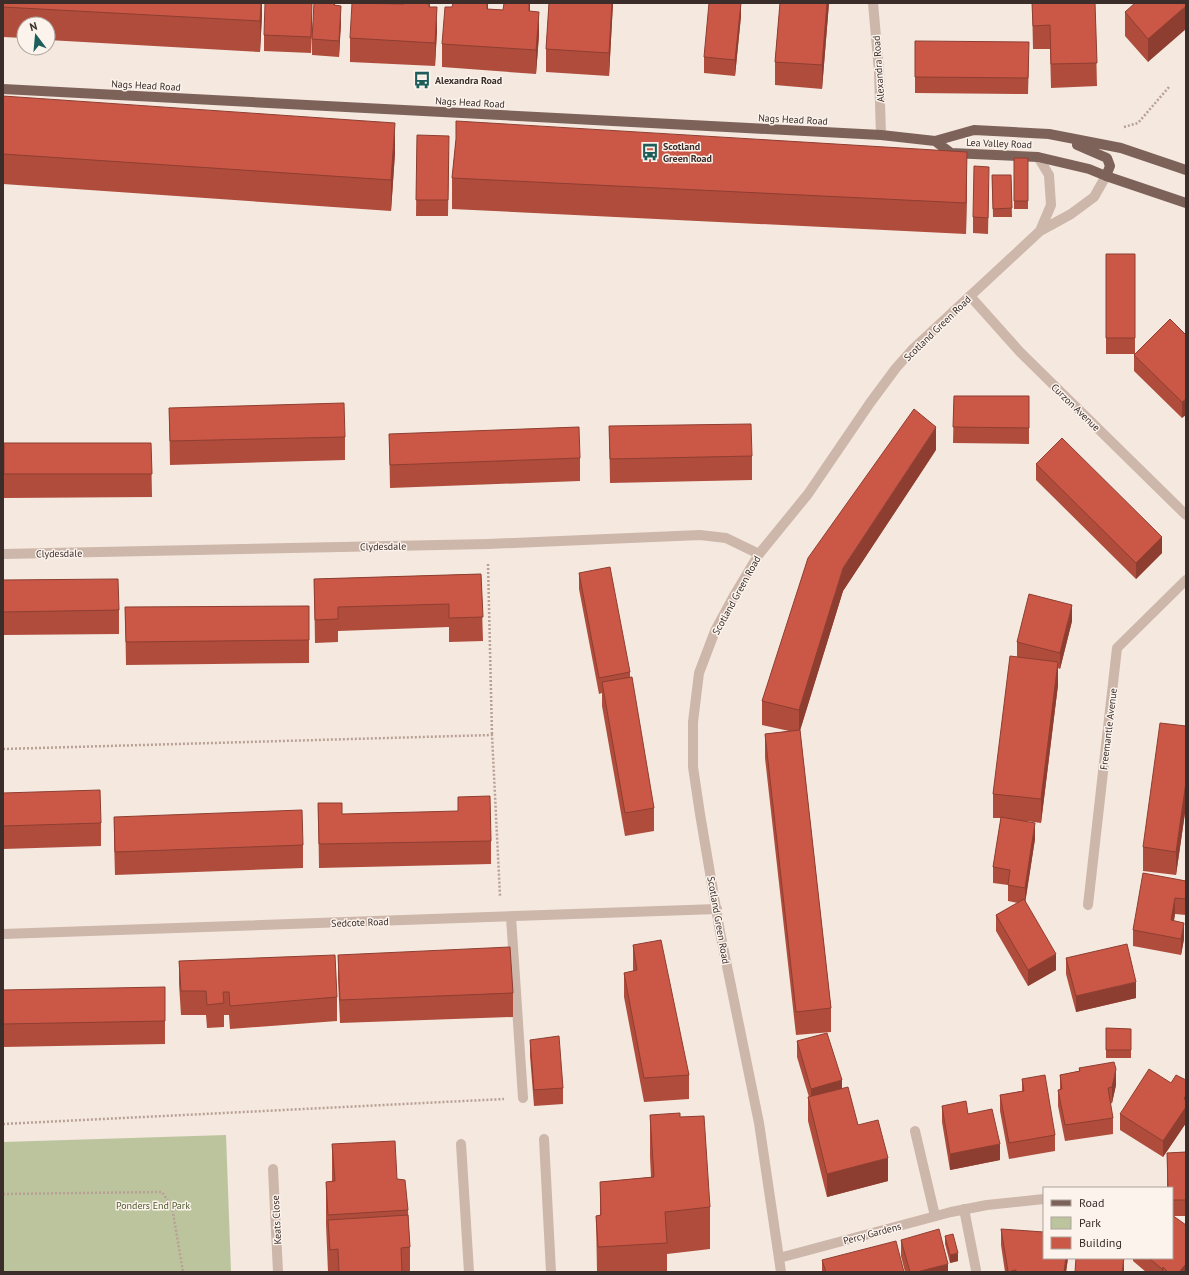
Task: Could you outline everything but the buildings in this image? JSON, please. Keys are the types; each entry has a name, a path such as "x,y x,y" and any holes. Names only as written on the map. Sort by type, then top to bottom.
{"main road":[{"name":"Nags Head Road","path":"3,89 881,136 935,141"},
{"name":"Lea Valley Road","path":"935,141 974,130 1049,134 1121,148 1186,170"},
{"name":"Lea Valley Road","path":"1049,134 1107,158 1110,166 1106,176"},
{"name":"Lea Valley Road","path":"935,141 951,153 1038,157 1089,169 1186,203"}],"street":[{"name":"Alexandra Road","path":"873,3 879,71 881,136"},
{"name":"Scotland Green Road","path":"1038,157 1049,175 1051,205 1040,231"},
{"name":"Scotland Green Road","path":"781,1272 758,1124 701,822 694,767 693,722 699,674 715,631 759,554 808,494 870,403 896,368 912,350 1040,231 1071,214 1094,197 1106,176"},
{"name":"Curzon Avenue","path":"970,296 1020,352 1186,515"},
{"name":"Clydesdale","path":"3,554 488,544 700,535 726,538 759,554"},
{"name":"Freemantle Avenue","path":"1088,906 1117,648 1186,580"},
{"name":"Sedcote Road","path":"3,934 717,909"},
{"path":"506,917 523,1098"},
{"path":"915,1131 935,1216"},
{"path":"544,1139 551,1272"},
{"path":"461,1144 469,1272"},
{"name":"Keats Close","path":"273,1169 278,1272"},
{"name":"Percy Gardens","path":"779,1258 964,1209 994,1204 1043,1199"},
{"path":"964,1209 976,1270"}],"path":[{"path":"1121,128 1138,123 1169,87"},
{"path":"488,544 492,735 506,917"},
{"path":"3,749 492,735"},
{"path":"3,1124 523,1098"},
{"path":"3,1194 162,1192 172,1207 183,1272"}],"green space":[{"name":"Ponders End Park","path":"226,1135 231,1272 3,1272 3,1142"}],"place":[{"name":"Alexandra Road","path":"422,80"},
{"name":"Scotland Green Road","path":"650,152"}]}
